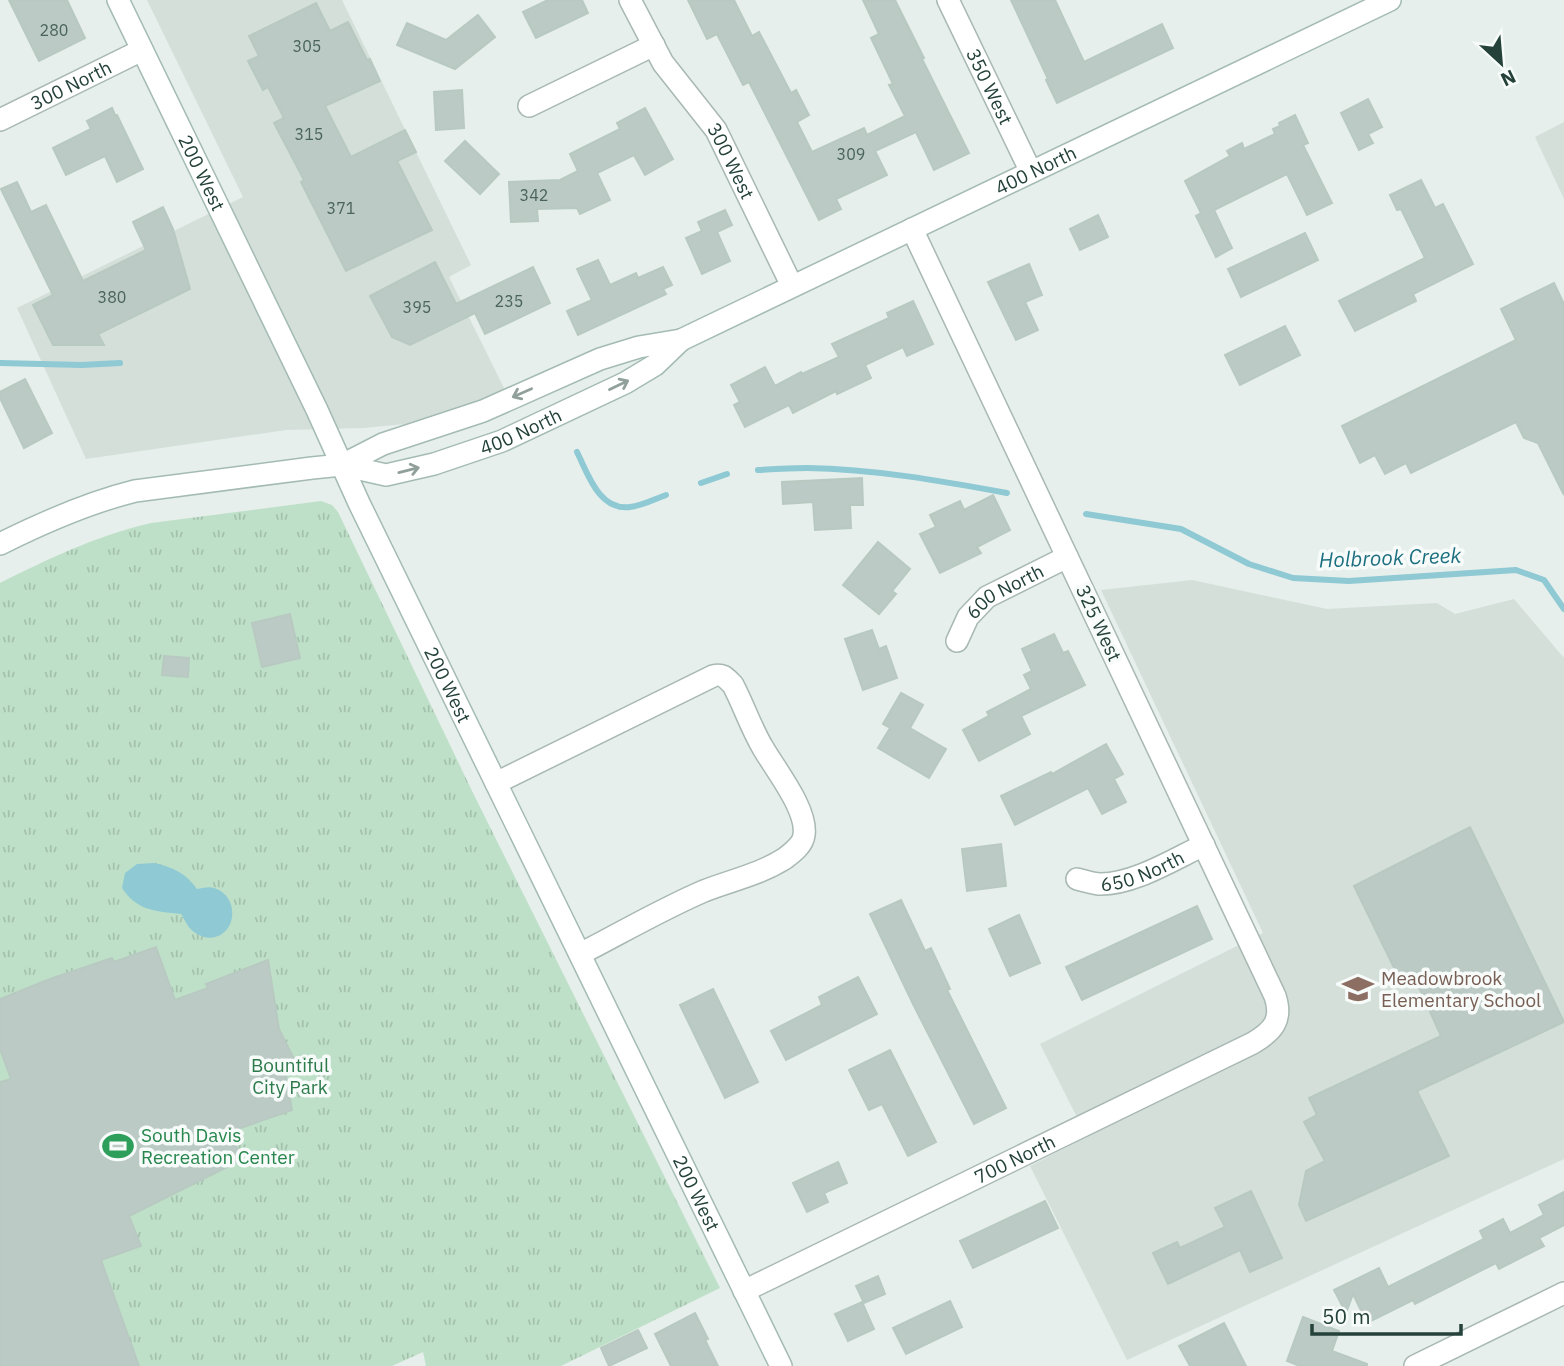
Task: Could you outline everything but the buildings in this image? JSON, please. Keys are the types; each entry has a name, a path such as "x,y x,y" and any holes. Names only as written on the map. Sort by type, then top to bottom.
{"street":[{"name":"200 West","path":"118,0 312,399 359,503 781,1366"},
{"name":"300 West","path":"629,0 674,79 716,130 792,286"},
{"name":"350 West","path":"948,0 1031,172"},
{"name":"400 North","path":"342,466 383,444 483,411 600,359 639,347 681,340 1390,0"},
{"path":"529,106 654,46"},
{"name":"300 North","path":"0,120 142,50"},
{"name":"325 West","path":"912,229 1275,996 1278,1004 1277,1020"},
{"name":"400 North","path":"0,544 68,512 135,491 342,466 386,475 434,464 520,433 625,383 655,365 681,340"},
{"name":"600 North","path":"957,641 968,617 987,597 1067,557"},
{"path":"496,783 720,674 733,685 763,748 795,801 803,822 804,835 801,843 785,858 748,877 717,886 682,901 580,954"},
{"name":"650 North","path":"1077,879 1099,884 1120,881 1204,845"},
{"name":"700 North","path":"744,1291 1253,1043 1268,1032 1277,1020"},
{"path":"1415,1366 1564,1293"}],"shaded area":[{"path":"147,0 342,0 471,265 449,277 506,392 405,424 286,430 86,459 17,308 243,197"},
{"path":"1564,122 1564,199 1535,137"},
{"name":"Meadowbrook Elementary School","path":"1192,580 1327,609 1437,603 1455,614 1514,599 1564,658 1564,1159 1127,1360 1030,1166 1087,1137 1040,1044 1263,933 1101,590"}],"green space":[{"name":"Bountiful City Park","path":"321,501 332,505 338,512 474,795 720,1288 561,1366 426,1366 423,1352 392,1366 0,1366 0,583 74,548 151,523"}],"water":[{"path":"154,863 178,872 197,889 212,887 225,895 230,902 232,920 224,933 210,938 202,936 190,928 181,914 140,906 128,896 122,888 125,873 137,864"}],"waterway":[{"name":"Holbrook Creek","path":"0,363 120,363"},
{"path":"577,452 590,480 610,503 619,507 630,507 666,495"},
{"name":"Holbrook Creek","path":"758,470 807,468 883,473 1007,493"},
{"path":"701,483 727,474"},
{"name":"Holbrook Creek","path":"1086,514 1181,529 1249,564 1293,578 1349,581 1516,570 1544,580 1564,609"}],"place":[{"name":"Meadowbrook Elementary School","path":"1358,989"},
{"name":"South Davis Recreation Center","path":"118,1146"}]}
